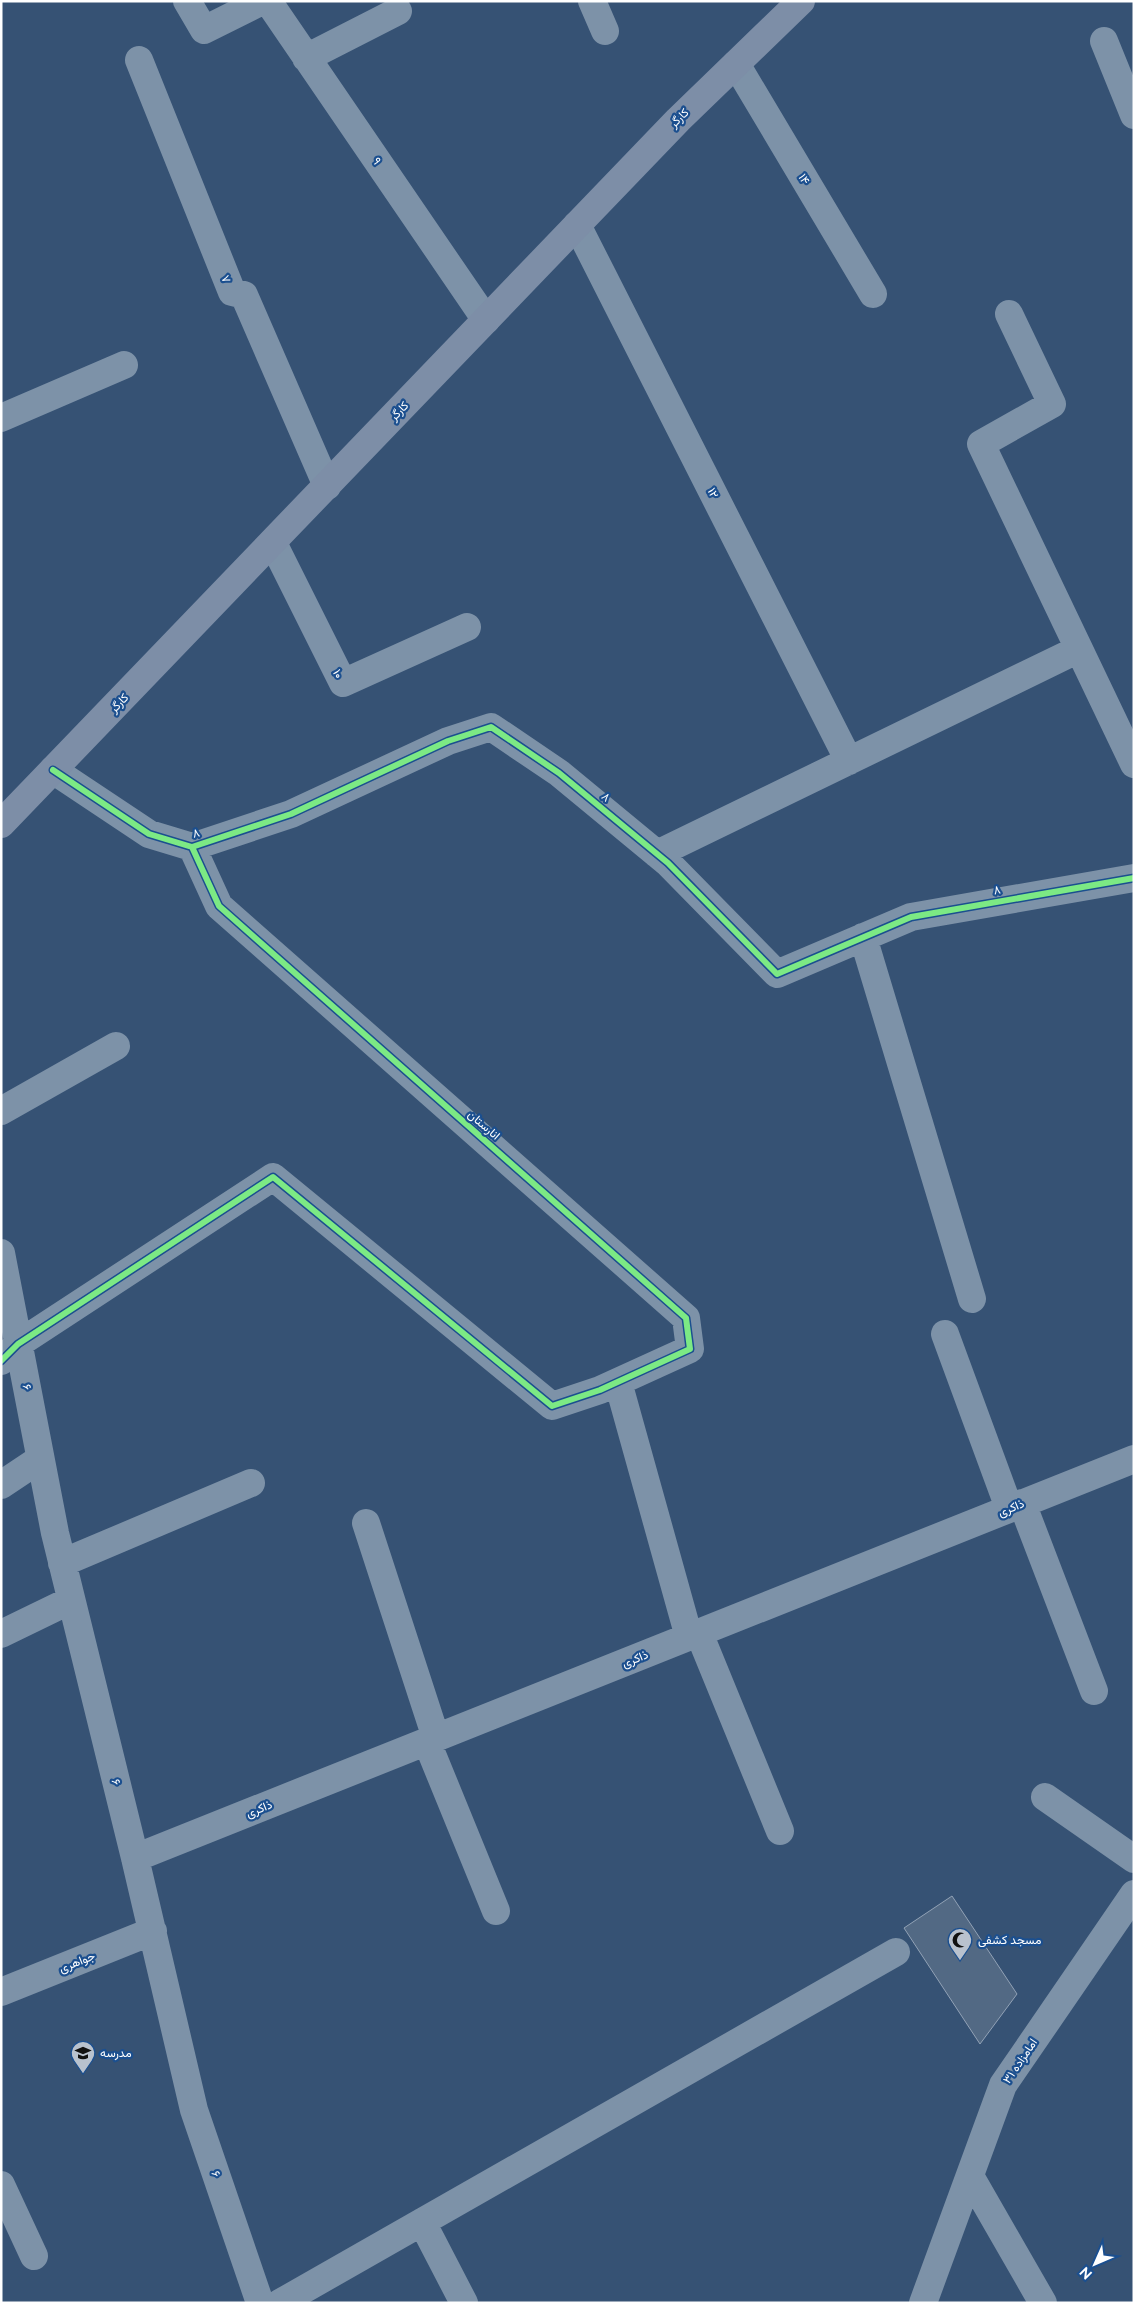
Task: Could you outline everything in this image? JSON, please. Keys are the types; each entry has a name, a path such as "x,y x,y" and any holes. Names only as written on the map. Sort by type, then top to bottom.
{"main road":[{"name":"کارگر","path":"1,824 678,120 801,1"}],"street":[{"path":"187,1 204,30 262,1"},
{"name":"۹","path":"268,1 486,320"},
{"path":"592,1 605,30"},
{"path":"306,58 398,11"},
{"path":"1104,41 1134,115"},
{"name":"۷","path":"139,60 232,292 244,295 327,486"},
{"name":"۱۴","path":"736,64 873,294"},
{"name":"۱۲","path":"577,225 849,761"},
{"path":"1010,314 1052,404 981,444 1134,764"},
{"path":"1,418 124,365"},
{"name":"۱۰","path":"273,542 343,683 467,627"},
{"path":"657,854 1079,649"},
{"name":"۸","path":"53,770 149,834 192,847 291,814 448,741 491,728 560,773 657,854 777,974 911,917 1134,878"},
{"name":"انارستان","path":"192,847 219,906 686,1318 690,1349 609,1386"},
{"path":"863,937 972,1299"},
{"path":"1,1111 116,1046"},
{"path":"10,1353 273,1177 552,1406 609,1386 694,1635 780,1831"},
{"name":"۶","path":"1,1253 10,1353 40,1459 62,1563 135,1858 194,2110 260,2303"},
{"path":"945,1334 1094,1691"},
{"path":"1,1485 40,1459"},
{"name":"ذاکری","path":"135,1858 1134,1459"},
{"path":"62,1563 251,1483"},
{"path":"366,1523 431,1740 496,1911"},
{"path":"1,1634 71,1600"},
{"path":"1045,1797 1134,1859"},
{"name":"امامزاده ۳۱","path":"923,2303 1004,2085 1130,1913"},
{"name":"جواهری","path":"1,1992 152,1931"},
{"path":"280,2303 896,1952"},
{"path":"970,2176 1043,2303"},
{"path":"1,2185 34,2256"},
{"path":"422,2222 464,2303"}],"building":[{"name":"مسجد کشفی","path":"952,1896 1017,1994 980,2044 904,1928"}],"cycle path":[{"path":"53,770 149,834 192,847 291,814 448,741 491,727 559,773 668,863 777,974 911,917 1134,878"},
{"path":"1,1361 18,1344 273,1177 552,1406 600,1390 690,1349 686,1318 219,906 192,847"}],"place":[{"name":"مسجد کشفی","path":"960,1961"},
{"name":"مدرسه","path":"83,2074"}]}
